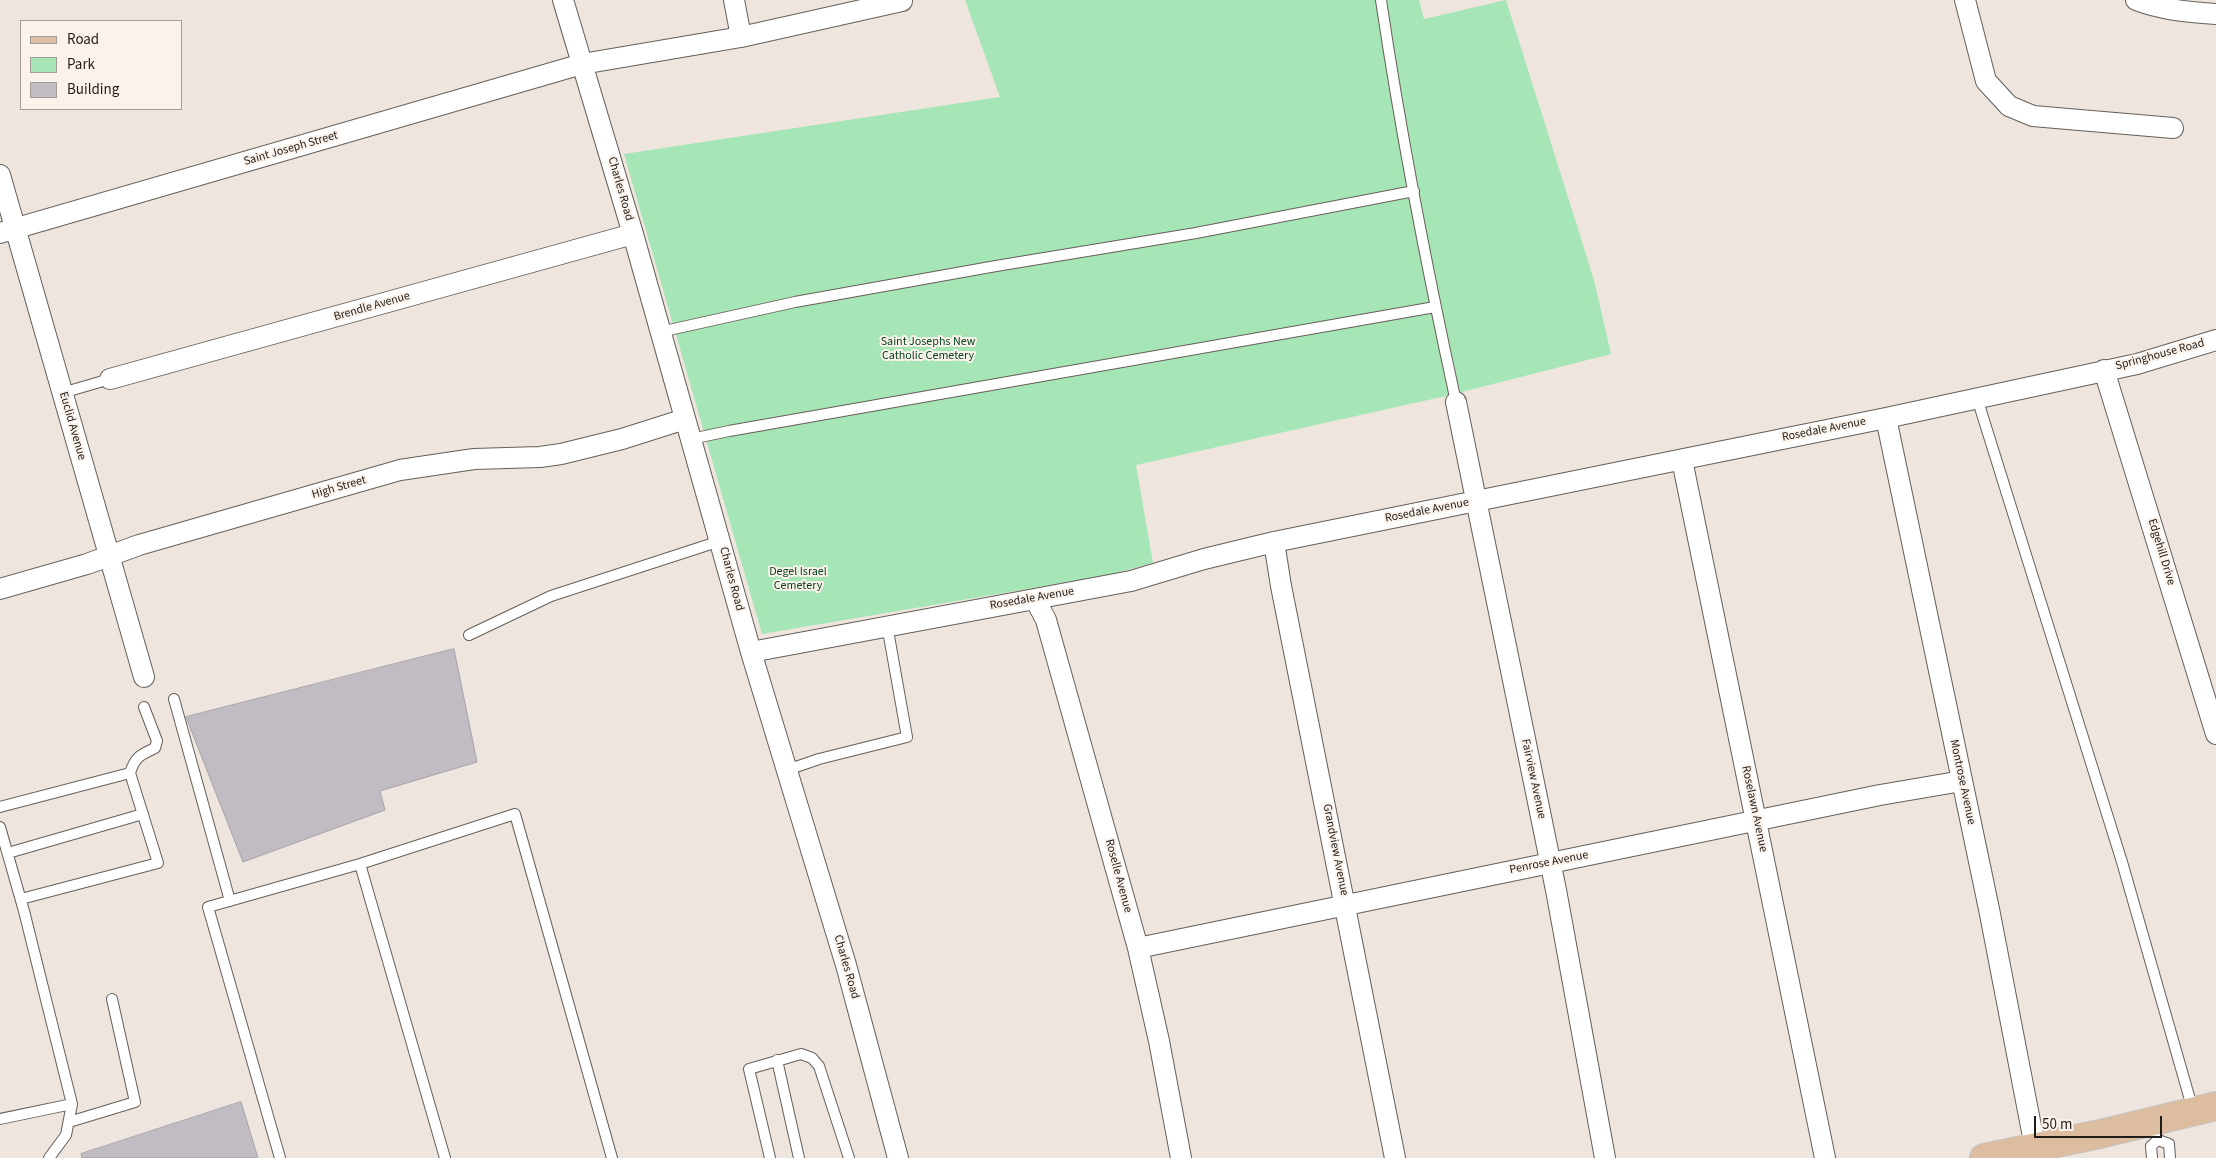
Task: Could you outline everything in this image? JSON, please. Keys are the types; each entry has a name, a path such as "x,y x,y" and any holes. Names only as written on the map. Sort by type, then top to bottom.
{"main road":[{"path":"1984,1158 2035,1147 2155,1131 2205,1108"}],"street":[{"name":"Charles Road","path":"563,0 633,234 751,652 846,965 898,1158"},
{"path":"734,0 741,37"},
{"path":"1965,0 1986,81 2009,106 2033,116 2173,128"},
{"path":"2136,0 2162,8 2216,14"},
{"name":"Saint Joseph Street","path":"8,231 582,64 741,37 844,7 902,1"},
{"name":"Euclid Avenue","path":"0,175 8,231 62,393 144,677"},
{"name":"Brendle Avenue","path":"110,379 633,234"},
{"name":"Springhouse Road","path":"2104,370 2137,364 2216,340"},
{"name":"Rosedale Avenue","path":"751,652 1130,581 1204,559 1274,542 1886,418 2104,370"},
{"name":"Edgehill Drive","path":"2104,370 2216,734"},
{"name":"Fairview Avenue","path":"1456,402 1550,863 1605,1158"},
{"name":"Montrose Avenue","path":"1886,418 1989,909 2035,1147"},
{"name":"High Street","path":"0,589 87,564 139,545 400,470 474,459 540,457 561,454 604,442 622,440 685,419"},
{"name":"Roselawn Avenue","path":"1682,460 1825,1158"},
{"name":"Grandview Avenue","path":"1274,542 1283,596 1346,904 1395,1158"},
{"name":"Roselle Avenue","path":"1035,599 1046,620 1138,948 1159,1042 1181,1158"},
{"name":"Penrose Avenue","path":"1138,948 1346,904 1962,781"}],"lane":[{"path":"1381,0 1393,80 1435,307 1456,402"},
{"path":"660,332 795,302 1196,233 1414,191"},
{"path":"691,439 1435,307"},
{"path":"62,393 110,379"},
{"path":"1977,398 2119,853 2205,1108"},
{"path":"469,635 551,596 720,541"},
{"path":"787,770 819,759 907,736 887,625"},
{"path":"174,699 230,901"},
{"path":"21,899 158,863 130,773 134,761 142,754 155,748 157,741 144,707"},
{"path":"0,807 130,773"},
{"path":"8,853 143,814"},
{"path":"280,1158 208,907 360,864 515,814 612,1158"},
{"path":"0,827 21,899 72,1104 66,1135 47,1157"},
{"path":"360,864 445,1158"},
{"path":"69,1122 135,1102 112,999"},
{"path":"770,1158 749,1069 801,1054 812,1058 819,1066 849,1158"},
{"path":"777,1060 799,1158"},
{"path":"0,1119 72,1104"},
{"path":"2152,1158 2151,1146 2155,1131 2169,1144 2170,1158"}],"green space":[{"name":"Saint Josephs New Catholic Cemetery","path":"965,0 1419,0 1424,19 1506,0 1594,280 1611,354 1446,396 1136,465 1153,563 1104,576 762,634 624,154 1000,97"}],"building":[{"path":"454,649 477,762 380,791 385,810 243,862 186,717"},
{"path":"241,1102 258,1158 82,1158 81,1154"}],"park label":[{"name":"Degel Israel Cemetery","path":"798,579"}]}
